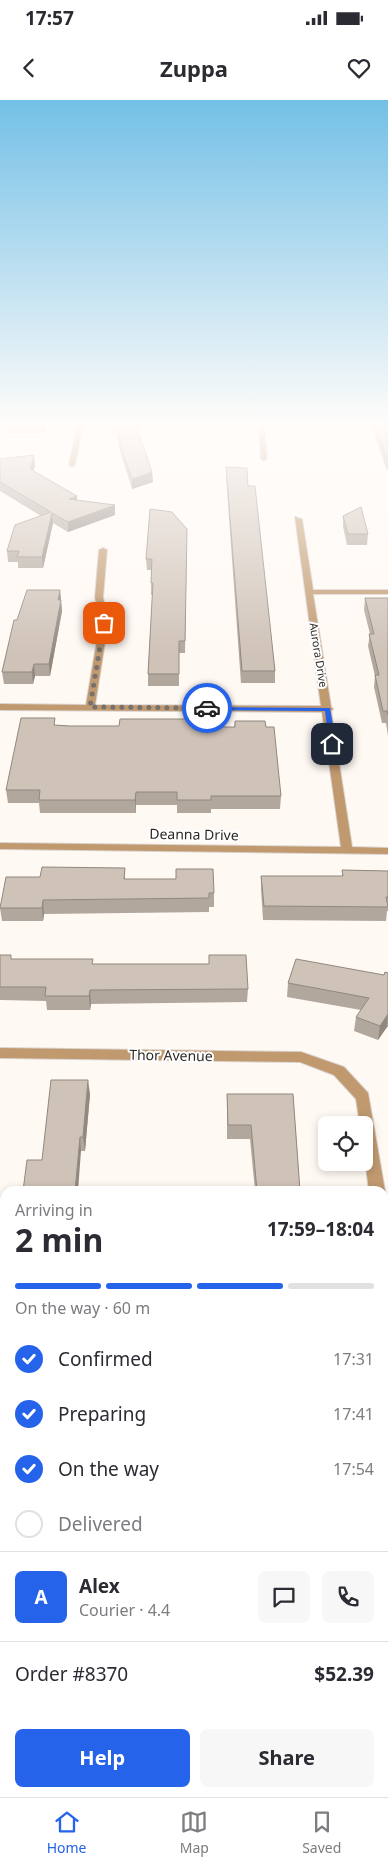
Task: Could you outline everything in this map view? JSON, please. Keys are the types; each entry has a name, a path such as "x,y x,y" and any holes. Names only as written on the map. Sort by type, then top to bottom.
{"street":[{"name":"Aurora Drive","path":"298,519 328,709 347,851"},
{"path":"90,707 104,623 99,597 103,550"},
{"path":"309,592 388,592"},
{"path":"0,707 328,709"},
{"name":"Deanna Drive","path":"0,846 388,851"},
{"name":"Thor Avenue","path":"0,1053 301,1057 339,1071 363,1097 376,1186"}],"building":[{"path":"31,500 78,500 115,505 68,522 52,513 42,557 17,557 19,551 7,551 15,525 51,512"},
{"path":"229,500 257,500 275,671 242,671"},
{"path":"361,507 368,534 348,534 343,516"},
{"path":"150,509 172,512 187,529 185,641 179,641 179,674 148,674 153,583 151,583 152,559 146,559"},
{"path":"27,590 60,590 58,600 61,600 49,664 34,664 32,672 2,672 14,620 17,620"},
{"path":"365,598 388,598 388,715 387,711 383,711 375,675 379,675 369,634 374,634"},
{"path":"21,718 55,718 54,725 70,726 119,726 120,719 194,719 194,727 235,727 235,721 265,721 266,727 274,727 281,796 211,796 211,800 177,800 177,792 136,792 135,800 39,800 40,790 6,790"},
{"path":"42,867 125,868 124,879 176,879 176,869 213,869 214,893 209,893 209,898 43,900 42,908 0,908 6,877 40,877"},
{"path":"342,870 388,871 388,897 386,897 388,907 264,906 261,876 343,876"},
{"path":"0,955 11,955 11,959 93,959 92,964 209,964 209,955 246,955 248,989 90,990 89,996 45,996 46,987 0,987"},
{"path":"296,959 384,975 385,972 388,973 388,1014 380,1026 356,1017 369,998 288,983"},
{"path":"51,1080 88,1080 83,1137 80,1137 75,1186 24,1186 27,1160 42,1160"},
{"path":"227,1094 293,1094 300,1186 257,1186 251,1125 228,1125"}],"way so far":[{"path":"104,623 90,707 207,708"}],"route":[{"path":"207,708 328,709 332,744"}]}
